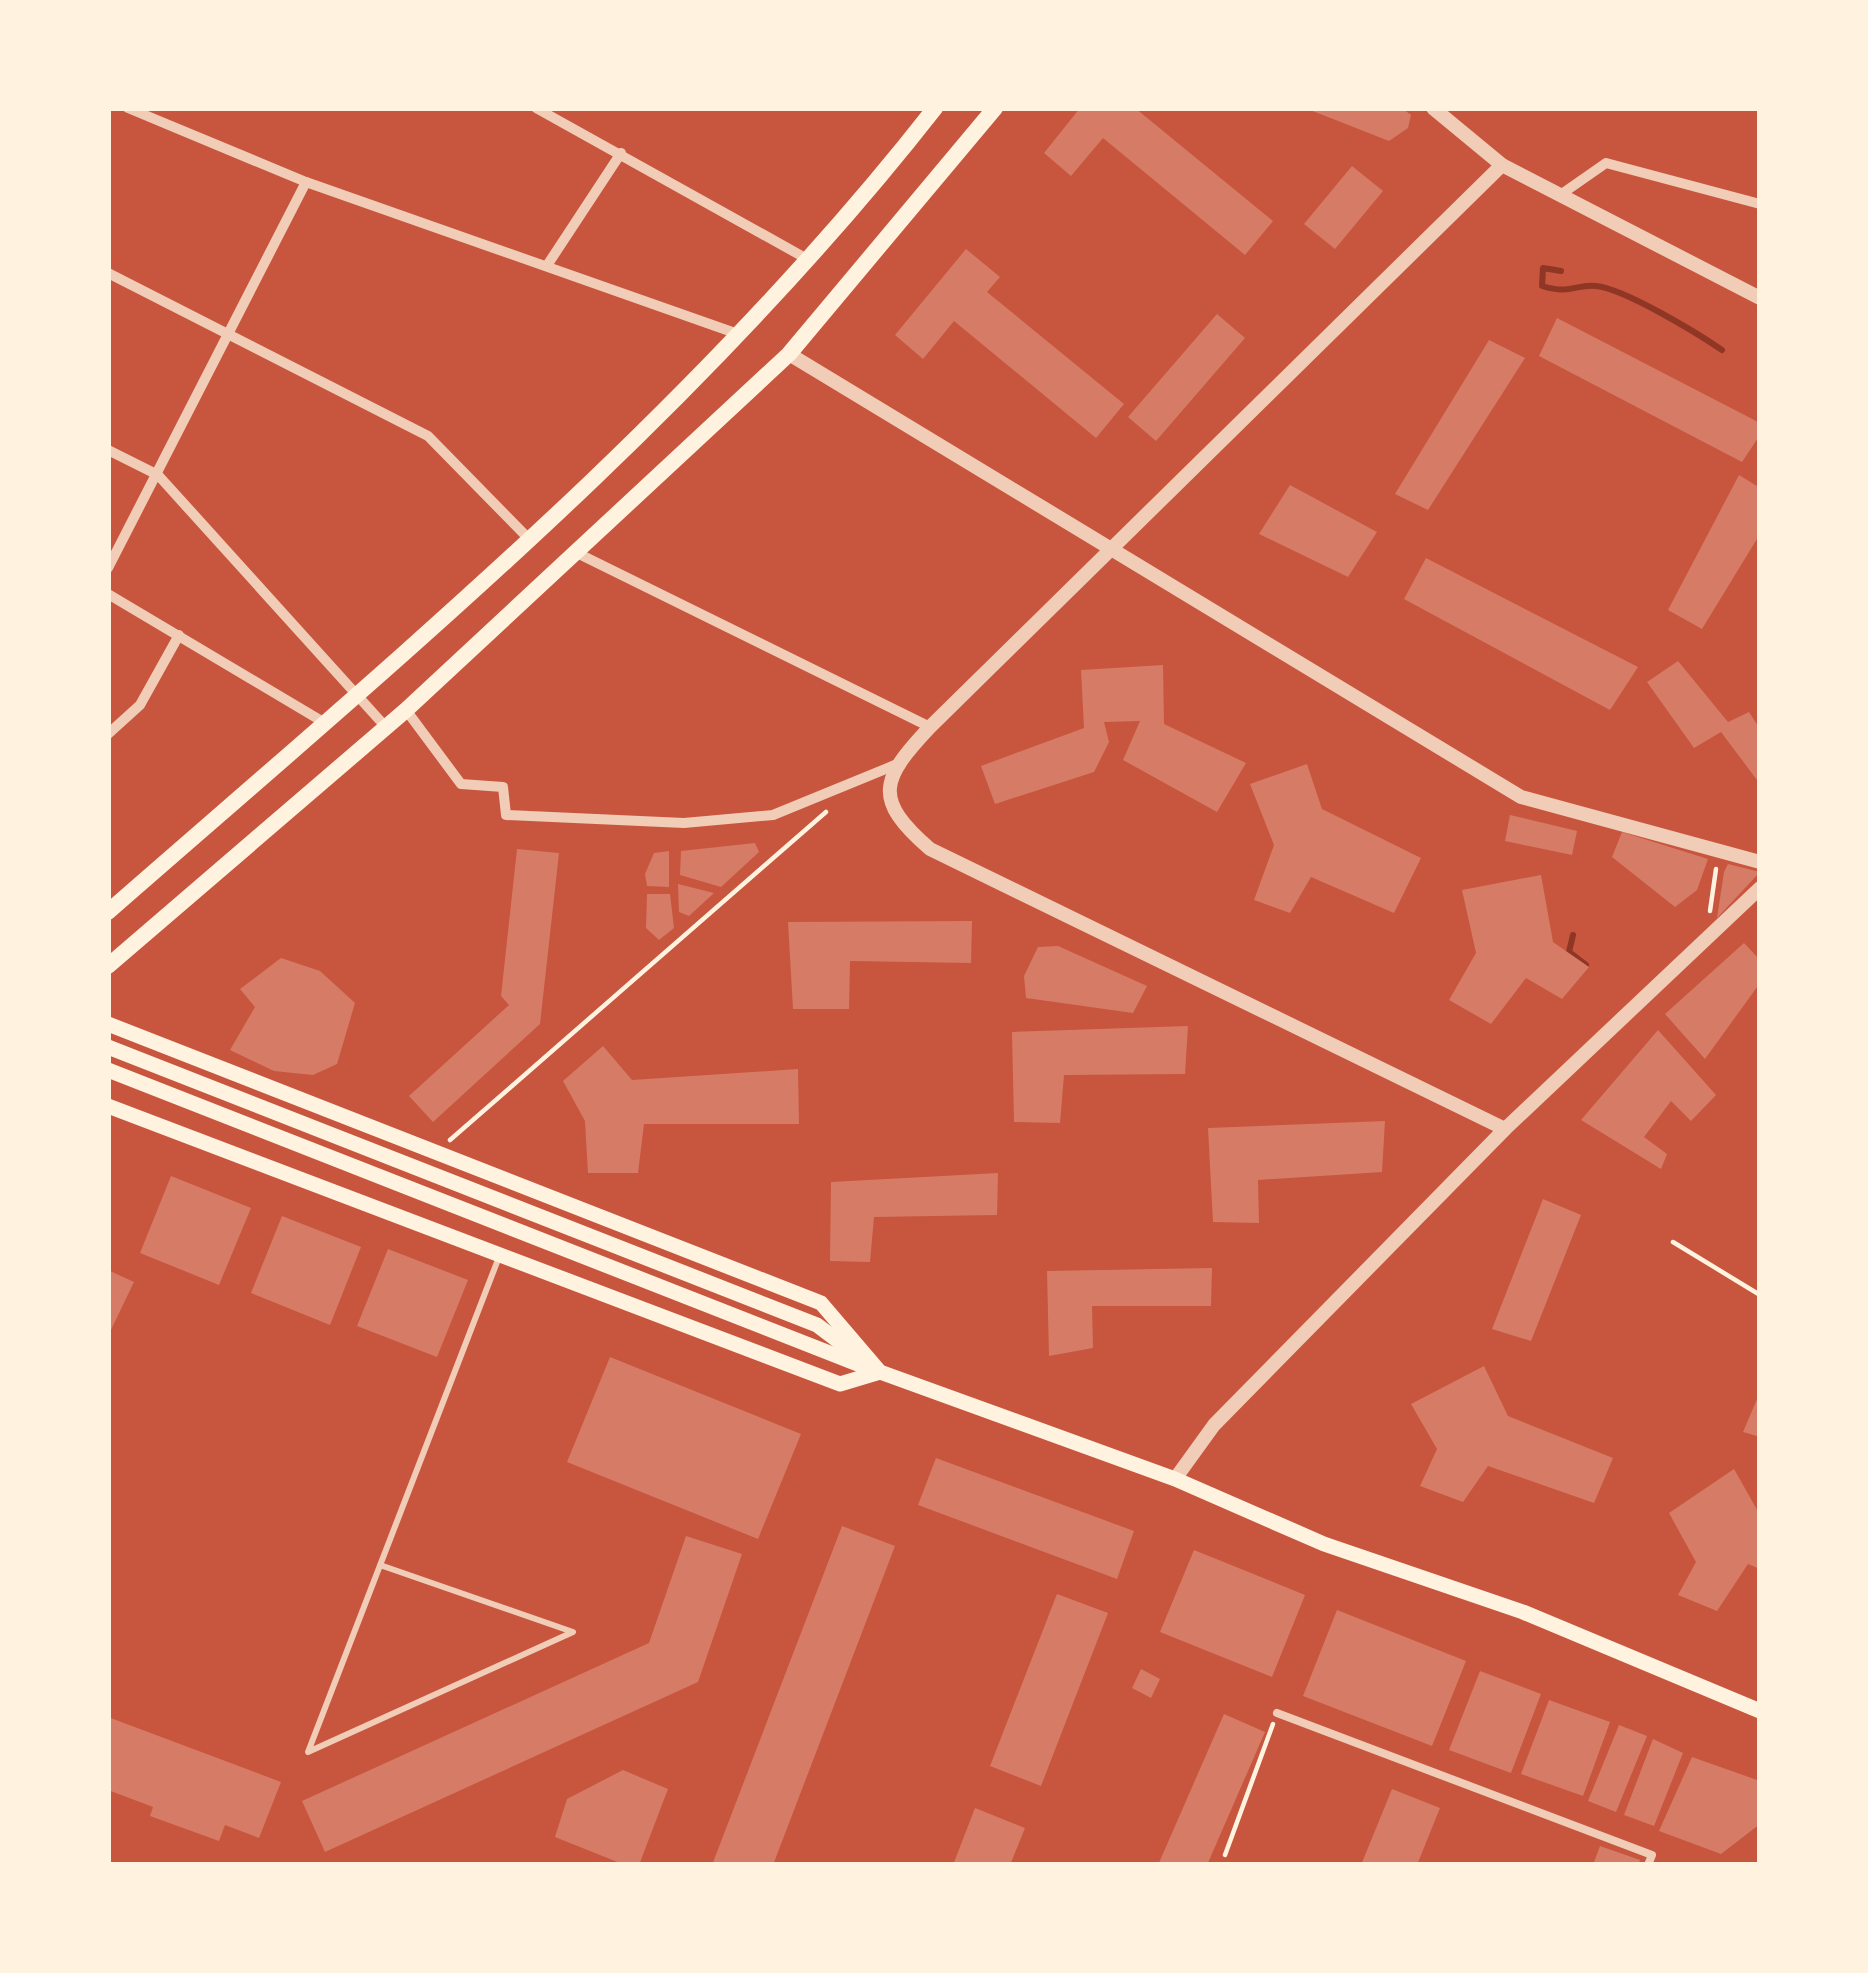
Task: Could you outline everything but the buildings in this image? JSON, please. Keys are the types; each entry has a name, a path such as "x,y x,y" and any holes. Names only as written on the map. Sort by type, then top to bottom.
{"main road":[{"path":"108,966 406,710 789,354 995,108"},
{"path":"108,912 528,538 738,334 809,260 932,109"},
{"path":"108,1024 821,1303 880,1372"},
{"path":"108,1047 817,1325 880,1372"},
{"path":"108,1070 494,1225 1175,1479 1324,1544 1523,1612 1760,1711"},
{"path":"108,1106 840,1384 880,1372"}],"street":[{"path":"128,108 306,182 738,334"},
{"path":"536,108 809,260"},
{"path":"1433,108 1502,165 1760,298"},
{"path":"548,264 622,153"},
{"path":"1563,193 1606,163 1760,204"},
{"path":"406,710 461,784 503,787 506,815 684,823 773,815 895,765 1106,550 1502,165"},
{"path":"108,568 306,182"},
{"path":"108,273 428,436 528,538"},
{"path":"789,354 1521,797 1760,862"},
{"path":"108,450 158,475 384,725"},
{"path":"574,552 930,727"},
{"path":"108,594 325,723"},
{"path":"108,734 140,705 178,635"},
{"path":"895,765 887,791 896,820 930,848 1505,1129"},
{"path":"1175,1479 1214,1425 1505,1129 1760,888"},
{"path":"1277,1713 1652,1855 1648,1865"}],"lane":[{"path":"380,1565 573,1632 308,1752 380,1565 501,1253"}],"path":[{"path":"436,1156 463,1125 831,808"},
{"path":"1706,939 1718,851"},
{"path":"1673,1242 1760,1295"},
{"path":"1225,1855 1277,1713"}],"waterway":[{"path":"1561,271 1543,268 1542,286 1609,289 1722,350"},
{"path":"1573,935 1569,952 1586,965"}]}
